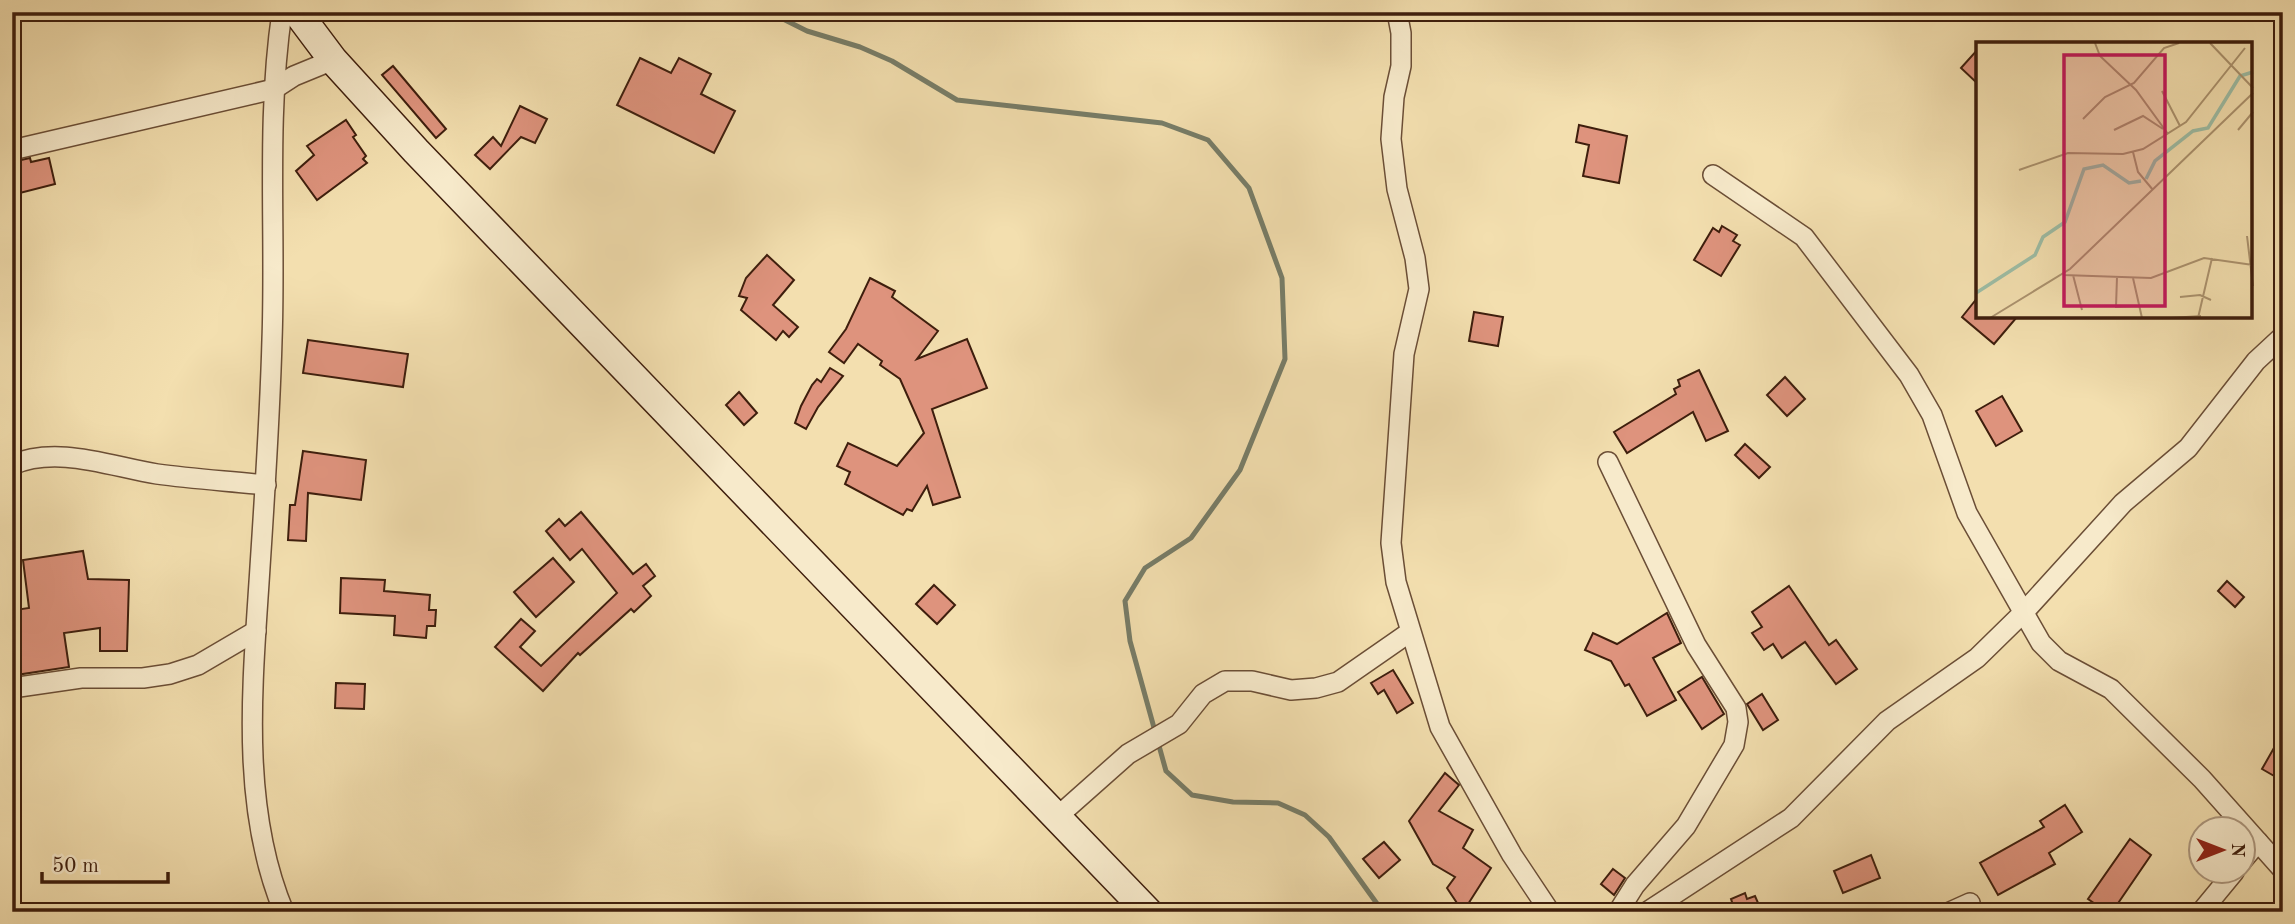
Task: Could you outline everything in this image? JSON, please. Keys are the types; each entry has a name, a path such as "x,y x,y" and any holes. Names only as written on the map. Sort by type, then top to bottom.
{"main road":[{"path":"297,12 333,60 906,664 1148,912"}],"street":[{"path":"282,12 274,89 272,338 256,631 254,761 265,854 284,912"},
{"path":"1397,12 1401,33 1401,66 1394,97 1391,139 1397,189 1419,289 1404,354 1391,543 1396,582 1440,727 1512,855 1550,912"},
{"path":"12,150 274,89 294,76 333,60"},
{"path":"1713,174 1804,237 1909,375 1932,415 1967,513 2041,643 2059,661 2111,689 2203,779 2283,870"},
{"path":"1647,912 1791,818 1887,721 1978,658 2024,612 2123,503 2188,448 2256,361 2283,337"},
{"path":"12,465 47,457 75,458 156,473 266,485"},
{"path":"1608,462 1696,645 1736,708 1738,722 1734,745 1686,827 1635,885 1618,912"},
{"path":"12,688 81,678 143,678 170,674 198,665 256,631"},
{"path":"1057,817 1101,777 1146,743 1167,733 1203,694 1225,681 1252,681 1291,690 1316,688 1338,682 1410,632"},
{"path":"2201,912 2222,886"},
{"path":"1950,912 1970,902"}],"building":[{"path":"1976,51 1976,82 1961,68"},
{"path":"640,58 671,73 679,58 711,74 701,94 735,111 714,153 617,105"},
{"path":"393,66 446,129 436,138 382,75"},
{"path":"520,106 547,119 535,143 521,137 490,169 475,155 493,137 501,146"},
{"path":"346,120 356,135 353,137 366,156 363,159 367,163 317,200 296,171 314,155 307,146"},
{"path":"1579,125 1627,136 1619,183 1583,176 1589,145 1576,142"},
{"path":"30,158 31,162 49,158 55,184 12,195 12,162"},
{"path":"1722,226 1737,235 1733,241 1740,245 1721,276 1694,260 1713,228 1719,232"},
{"path":"767,255 794,280 773,305 798,327 789,337 783,331 776,340 741,310 747,298 739,296 746,278"},
{"path":"870,278 895,291 892,297 938,331 917,359 967,339 987,388 932,409 960,497 933,505 927,486 912,511 907,509 903,515 845,484 850,472 837,466 848,443 897,466 924,433 900,379 880,365 882,361 858,344 844,363 829,352 846,329"},
{"path":"1976,300 1976,318 2016,318 1994,344 1962,317"},
{"path":"1474,312 1503,317 1498,346 1469,341"},
{"path":"308,340 408,354 403,387 303,373"},
{"path":"830,368 843,376 818,407 806,429 795,423 801,406 812,385 817,379 821,382"},
{"path":"1699,370 1728,431 1706,441 1693,412 1627,453 1614,432 1676,394 1674,389 1680,386 1678,380"},
{"path":"1785,377 1805,399 1787,416 1767,395"},
{"path":"739,392 757,413 744,425 726,405"},
{"path":"2002,396 2022,431 1996,446 1976,411"},
{"path":"1745,444 1770,467 1759,478 1735,455"},
{"path":"303,451 366,460 361,500 308,493 306,541 288,540 290,505 295,505"},
{"path":"581,512 633,574 646,564 655,576 643,586 651,596 634,612 631,609 580,655 578,653 543,691 495,647 521,619 535,631 520,647 541,666 617,593 582,549 570,560 546,531 559,519 565,526"},
{"path":"83,551 88,579 129,580 127,651 100,651 100,628 64,633 69,667 16,675 12,648 20,647 15,610 29,608 23,560"},
{"path":"553,558 574,582 536,617 514,592"},
{"path":"341,578 385,580 384,591 430,595 429,610 436,610 435,626 427,626 426,638 394,635 395,616 340,613"},
{"path":"2227,581 2244,597 2235,607 2218,591"},
{"path":"934,585 955,605 937,624 916,604"},
{"path":"1789,586 1829,645 1836,640 1857,669 1836,684 1805,642 1782,658 1773,644 1764,650 1752,633 1762,627 1752,612"},
{"path":"1667,613 1681,643 1653,658 1676,700 1647,716 1629,684 1625,686 1611,661 1585,650 1593,633 1617,644"},
{"path":"1393,670 1413,703 1397,713 1384,690 1378,694 1371,683"},
{"path":"1702,677 1724,714 1702,729 1678,692"},
{"path":"336,683 365,684 364,709 335,708"},
{"path":"1762,694 1778,720 1763,730 1747,704"},
{"path":"2283,732 2283,781 2262,769"},
{"path":"1445,773 1459,785 1439,811 1473,830 1463,848 1491,868 1463,912 1447,888 1455,877 1433,864 1409,821"},
{"path":"2065,805 2082,832 2049,853 2055,864 1998,895 1980,863 2044,827 2040,821"},
{"path":"2130,839 2151,855 2112,912 2107,912 2088,899"},
{"path":"1384,842 1400,860 1379,878 1363,859"},
{"path":"1871,855 1880,878 1843,893 1834,871"},
{"path":"1613,869 1625,878 1614,895 1601,884"},
{"path":"1745,893 1747,899 1755,896 1762,912 1717,912 1733,905 1731,899"}],"waterway":[{"path":"769,12 807,31 860,47 892,61 957,100 1162,123 1208,140 1249,188 1282,278 1285,359 1240,470 1191,538 1145,568 1125,601 1130,641 1166,771 1192,795 1233,802 1278,803 1305,815 1329,837 1383,912"}]}
